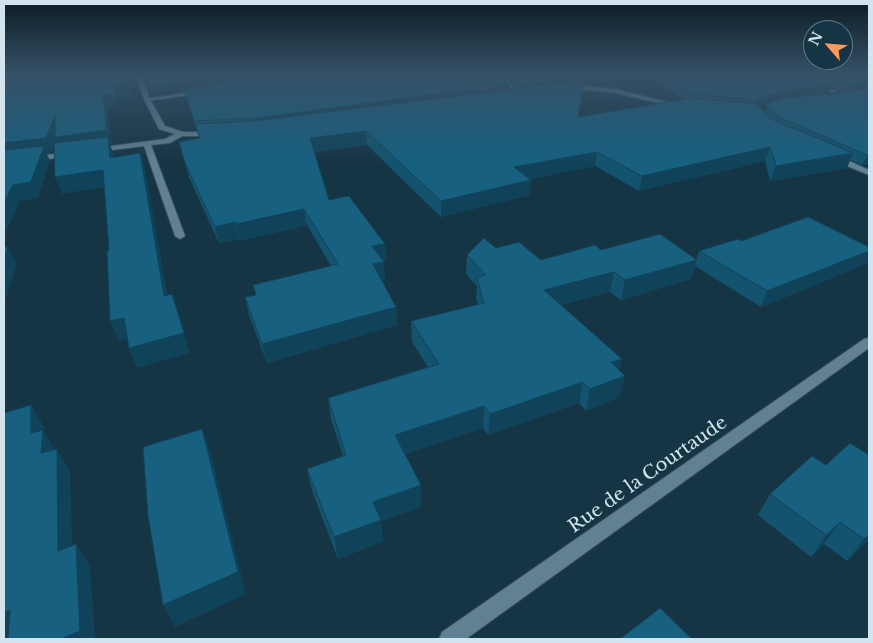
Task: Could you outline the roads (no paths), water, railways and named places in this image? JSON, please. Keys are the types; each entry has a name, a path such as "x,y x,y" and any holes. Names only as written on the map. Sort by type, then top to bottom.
{"street":[{"path":"149,104 162,126 182,134 219,133"},
{"path":"677,104 691,107"},
{"path":"90,151 167,141 182,134"},
{"path":"147,144 180,236"},
{"path":"4,162 80,152"},
{"path":"825,154 869,173"},
{"name":"Rue de la Courtaude","path":"451,638 869,342"}]}
